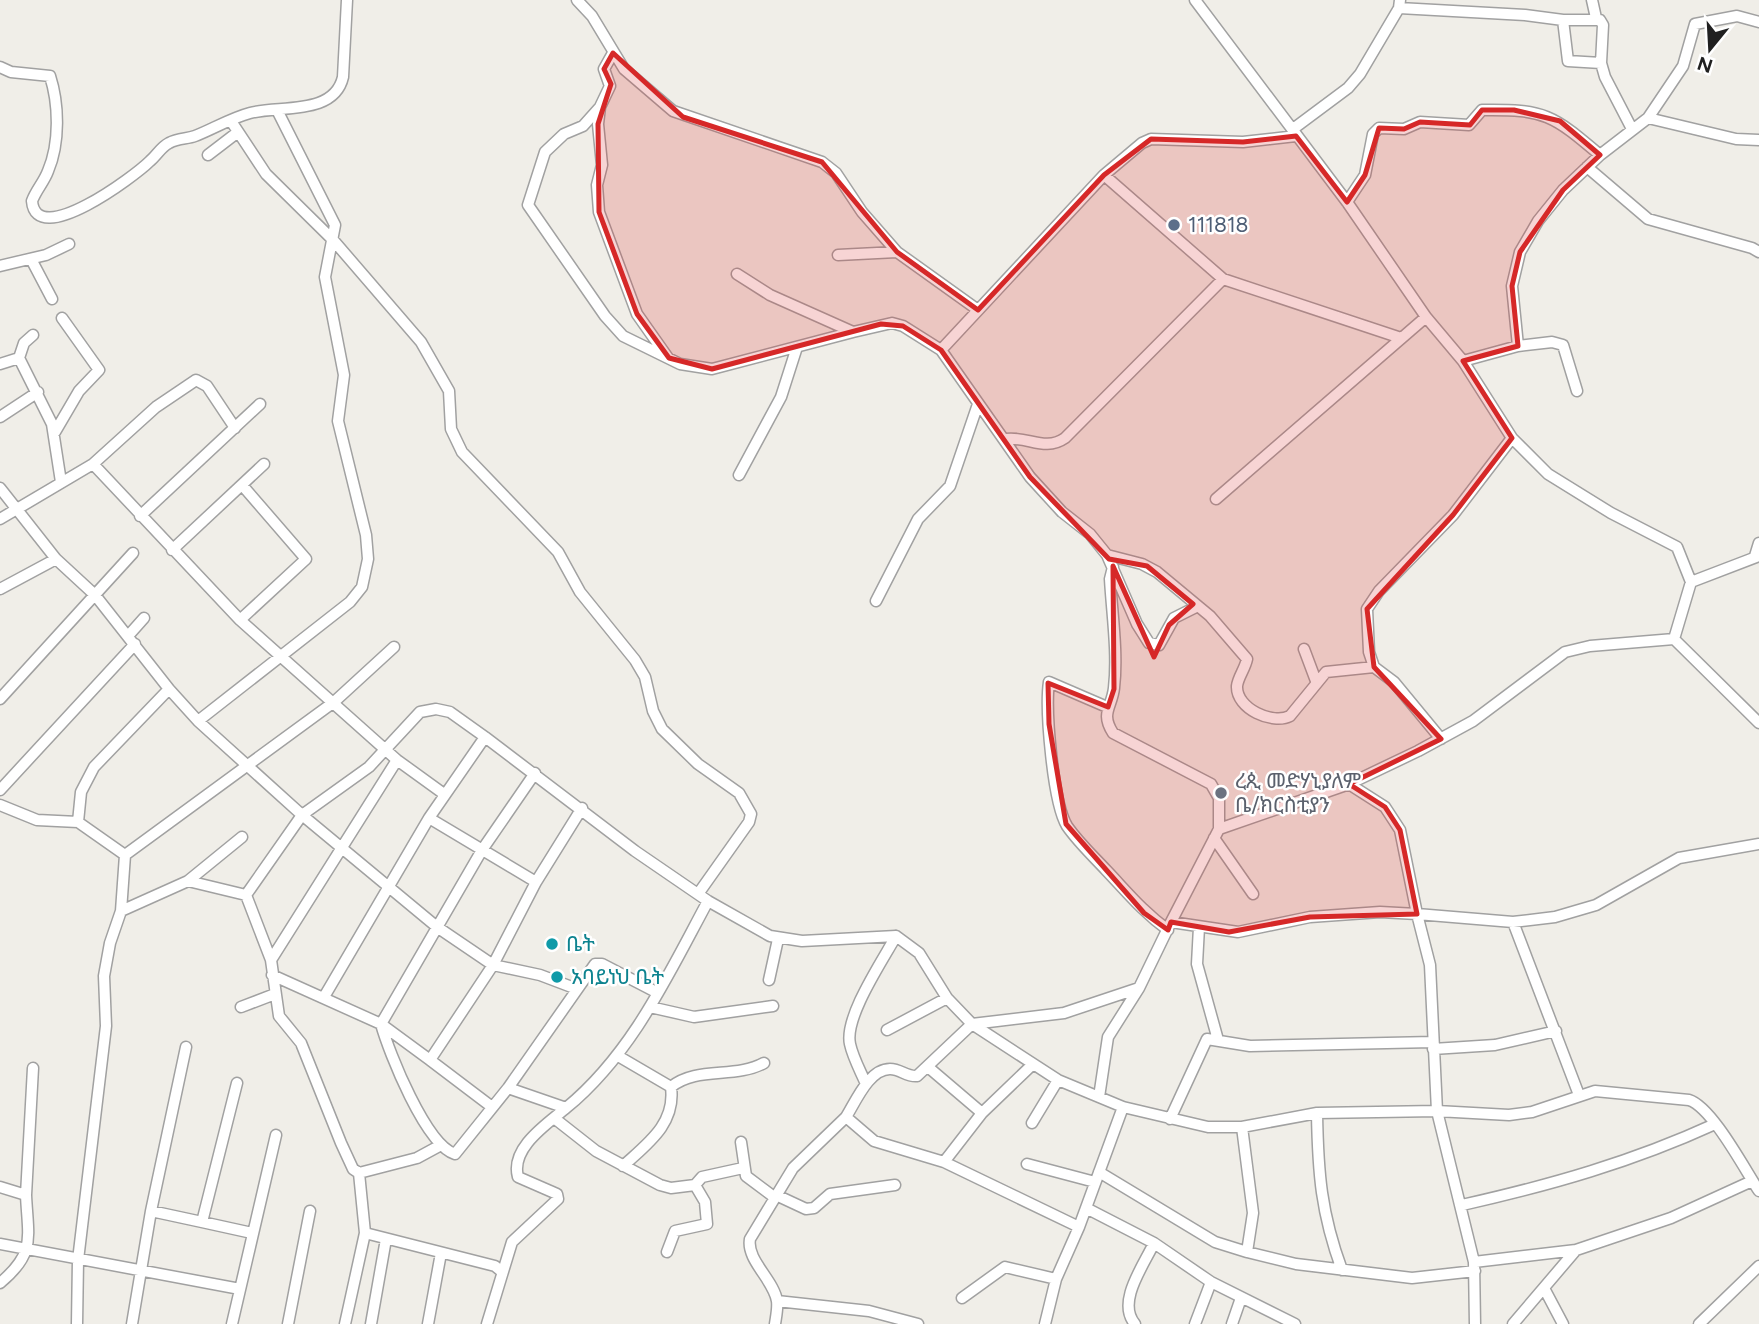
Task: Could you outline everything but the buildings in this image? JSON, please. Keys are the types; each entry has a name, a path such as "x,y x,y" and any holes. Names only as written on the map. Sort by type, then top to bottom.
{"street":[{"path":"0,67 11,72 50,76 57,111 53,154 49,170 33,201 36,212 44,219 60,218 75,212 150,162 168,143 191,138 257,111 309,106 340,89 347,0"},
{"path":"577,0 592,16 624,69 683,117 822,162 836,173 862,212 897,252 978,310"},
{"path":"1195,0 1347,202 1426,317 1463,361 1512,438 1548,474 1611,513 1677,547 1691,582 1674,639"},
{"path":"1592,0 1596,18 1603,25 1601,62 1614,99 1632,129"},
{"path":"941,350 1104,176 1142,142 1151,139 1243,142 1294,132 1348,88 1360,74 1399,4 1563,20 1596,18"},
{"path":"1518,346 1511,286 1520,252 1538,221 1587,167 1648,118 1684,66 1697,23 1737,16 1759,22"},
{"path":"1563,20 1568,61 1601,62"},
{"path":"613,53 604,69 610,86 600,107 583,126 564,134 545,152 528,205 605,316 623,336 695,369 712,369 892,323 903,326 941,350 1006,439 1030,477 1062,512 1090,534 1107,555 1138,624 1153,645 1161,643 1174,618 1198,606"},
{"path":"600,107 599,212 637,314 668,358"},
{"path":"198,721 284,657 350,602 366,577 366,535 338,421 344,375 325,277 334,241 332,219 277,110"},
{"path":"1347,202 1365,174 1373,134 1381,128 1404,129 1420,122 1469,125 1482,110 1514,110 1560,121 1600,155"},
{"path":"1648,118 1736,139 1759,140"},
{"path":"231,121 266,174 334,241 436,363 450,391 451,429 462,452 558,552 580,592 635,660 645,677 653,711 662,729 677,747 724,781 746,802 751,814 748,822 698,894"},
{"path":"208,155 238,132"},
{"path":"1587,167 1648,219 1748,247 1759,253"},
{"path":"1104,176 1223,279 1401,338"},
{"path":"0,266 31,259 69,244"},
{"path":"838,255 897,252"},
{"path":"31,259 52,299"},
{"path":"737,274 769,295 853,332"},
{"path":"1006,439 1016,438 1047,446 1065,438 1223,279"},
{"path":"1216,499 1426,317"},
{"path":"55,432 79,391 99,370 62,318"},
{"path":"33,335 24,342 19,358 38,392 55,432 61,482"},
{"path":"1463,361 1518,346 1552,342 1563,345 1577,391"},
{"path":"739,475 781,397 797,347"},
{"path":"0,364 19,358"},
{"path":"0,519 93,464 156,407 197,380 207,386 235,428"},
{"path":"0,417 38,392"},
{"path":"140,516 260,404"},
{"path":"876,601 918,519 950,486 978,404"},
{"path":"1441,739 1394,682 1374,667 1369,652 1367,609 1372,600 1453,515 1512,438"},
{"path":"93,464 240,620 397,760 444,794"},
{"path":"172,550 264,464"},
{"path":"240,620 306,559 242,485"},
{"path":"0,488 19,509 55,559 95,595 169,689 198,721 302,815 437,927 493,965 540,975 577,989"},
{"path":"1691,582 1757,556 1759,543"},
{"path":"0,699 133,553"},
{"path":"1107,555 1147,566 1198,606 1245,656 1247,663 1237,689 1246,703 1258,714 1275,720 1290,716 1316,681 1334,669 1374,667"},
{"path":"0,589 55,559"},
{"path":"1099,1097 1108,1037 1139,988 1217,834 1219,798 1211,784 1113,733 1107,723 1107,707 1114,689 1110,579 1113,566"},
{"path":"0,790 131,640 144,618"},
{"path":"1217,834 1349,784 1441,739 1497,705 1565,652 1590,646 1674,639 1759,723"},
{"path":"77,1324 78,1259 106,1026 104,976 110,943 121,911 125,855 334,702 394,647"},
{"path":"1304,649 1316,681"},
{"path":"1107,707 1049,682 1049,724 1059,800 1066,824 1082,845 1144,913 1170,926 1238,932 1310,917 1380,912 1513,922 1555,917 1596,905 1679,858 1759,844"},
{"path":"78,822 81,792 90,773 169,689"},
{"path":"246,895 302,815 369,768 420,712 428,709 450,712 582,808 635,851 708,901 778,939 802,941 896,936 919,953 947,998 972,1024 1058,1080 1123,1107 1208,1127 1242,1127 1317,1112 1437,1111 1509,1115 1532,1112 1579,1095 1609,1091 1689,1101 1698,1105 1715,1124 1759,1191"},
{"path":"324,997 429,818 485,737"},
{"path":"271,960 397,760"},
{"path":"535,774 482,849 381,1024 390,1055 404,1086 441,1145 452,1154 457,1153 508,1088 598,963 658,993"},
{"path":"1349,784 1385,807 1400,830 1430,965 1437,1111 1475,1267 1475,1324"},
{"path":"0,805 37,820 78,822 125,855"},
{"path":"430,1060 493,965 536,882 582,808"},
{"path":"429,818 536,882"},
{"path":"1217,834 1253,894"},
{"path":"121,911 188,881 242,837"},
{"path":"188,881 246,895"},
{"path":"246,895 271,960 279,1016 301,1043 353,1169 359,1173 417,1158 441,1145"},
{"path":"487,1324 512,1242 557,1203 557,1194 518,1177 516,1173 531,1138 593,1086 618,1056 650,1007 708,901"},
{"path":"1513,922 1579,1095"},
{"path":"1199,927 1197,964 1218,1040"},
{"path":"866,1084 850,1045 850,1031 856,1010 896,936"},
{"path":"769,981 778,939"},
{"path":"272,975 381,1024 492,1107"},
{"path":"775,1324 778,1301 749,1245 793,1168 846,1117 866,1084 883,1070 896,1070 913,1076 928,1067 972,1024 1064,1013 1139,988"},
{"path":"241,1007 275,994"},
{"path":"887,1030 947,998"},
{"path":"650,1007 695,1017 773,1006"},
{"path":"1170,1119 1207,1039 1250,1046 1495,1045 1556,1031"},
{"path":"132,1324 151,1211 186,1047"},
{"path":"618,1056 671,1087"},
{"path":"671,1087 688,1076 743,1071 764,1063"},
{"path":"944,1162 982,1113 1032,1065"},
{"path":"928,1067 982,1113"},
{"path":"0,1283 14,1272 28,1250 26,1195 33,1068"},
{"path":"1032,1123 1058,1080"},
{"path":"202,1222 237,1083"},
{"path":"623,1166 654,1138 665,1123 671,1105 671,1087"},
{"path":"508,1088 566,1108"},
{"path":"1045,1324 1056,1279 1079,1227 1123,1107"},
{"path":"1317,1112 1318,1182 1329,1233 1342,1270"},
{"path":"846,1117 874,1141 944,1162 1079,1227"},
{"path":"554,1118 572,1135 623,1166 666,1187 695,1185 702,1177 743,1168"},
{"path":"1462,1205 1527,1190 1650,1154 1715,1124"},
{"path":"1242,1127 1253,1213 1247,1252"},
{"path":"232,1324 276,1135"},
{"path":"741,1142 743,1168 751,1182 806,1209 814,1208 830,1194 895,1185"},
{"path":"1027,1164 1097,1177 1215,1242 1247,1252 1342,1270 1412,1278 1576,1250 1671,1218 1752,1181"},
{"path":"345,1324 365,1233 359,1173"},
{"path":"667,1252 675,1231 706,1224 705,1202 695,1185"},
{"path":"0,1187 26,1195"},
{"path":"1086,1208 1154,1243 1211,1282 1288,1323"},
{"path":"151,1211 252,1233"},
{"path":"288,1324 310,1211"},
{"path":"365,1233 495,1266 501,1271"},
{"path":"372,1324 386,1239"},
{"path":"1135,1324 1128,1313 1131,1292 1154,1243"},
{"path":"0,1244 240,1289"},
{"path":"1513,1324 1545,1290 1576,1250"},
{"path":"428,1324 441,1253"},
{"path":"962,1298 1005,1266 1056,1279"},
{"path":"1699,1324 1759,1266"},
{"path":"1195,1324 1211,1282"},
{"path":"1545,1290 1563,1324"},
{"path":"1231,1324 1241,1298"},
{"path":"778,1301 855,1309 917,1324"}],"highlighted area":[{"path":"613,53 683,117 822,162 897,252 978,310 1104,175 1151,139 1243,142 1296,136 1347,202 1365,175 1379,128 1404,129 1420,122 1470,125 1482,110 1514,110 1560,121 1600,155 1563,190 1520,252 1512,286 1518,346 1463,361 1512,438 1453,515 1367,609 1374,667 1441,739 1349,784 1385,807 1400,830 1417,914 1310,917 1229,932 1171,922 1168,930 1144,913 1066,824 1049,724 1048,683 1108,707 1114,689 1113,566 1154,657 1169,625 1193,604 1147,566 1109,559 1030,477 941,350 903,326 881,324 712,369 669,358 637,314 599,212 598,124 611,84 604,69"}],"place":[{"name":"111818","path":"1174,225"},
{"name":"ረጲ መድሃኒያለም ቤ/ክርስቲያን","path":"1221,793"},
{"name":"ቤት","path":"552,944"},
{"name":"አባይነህ ቤት","path":"557,977"}]}
